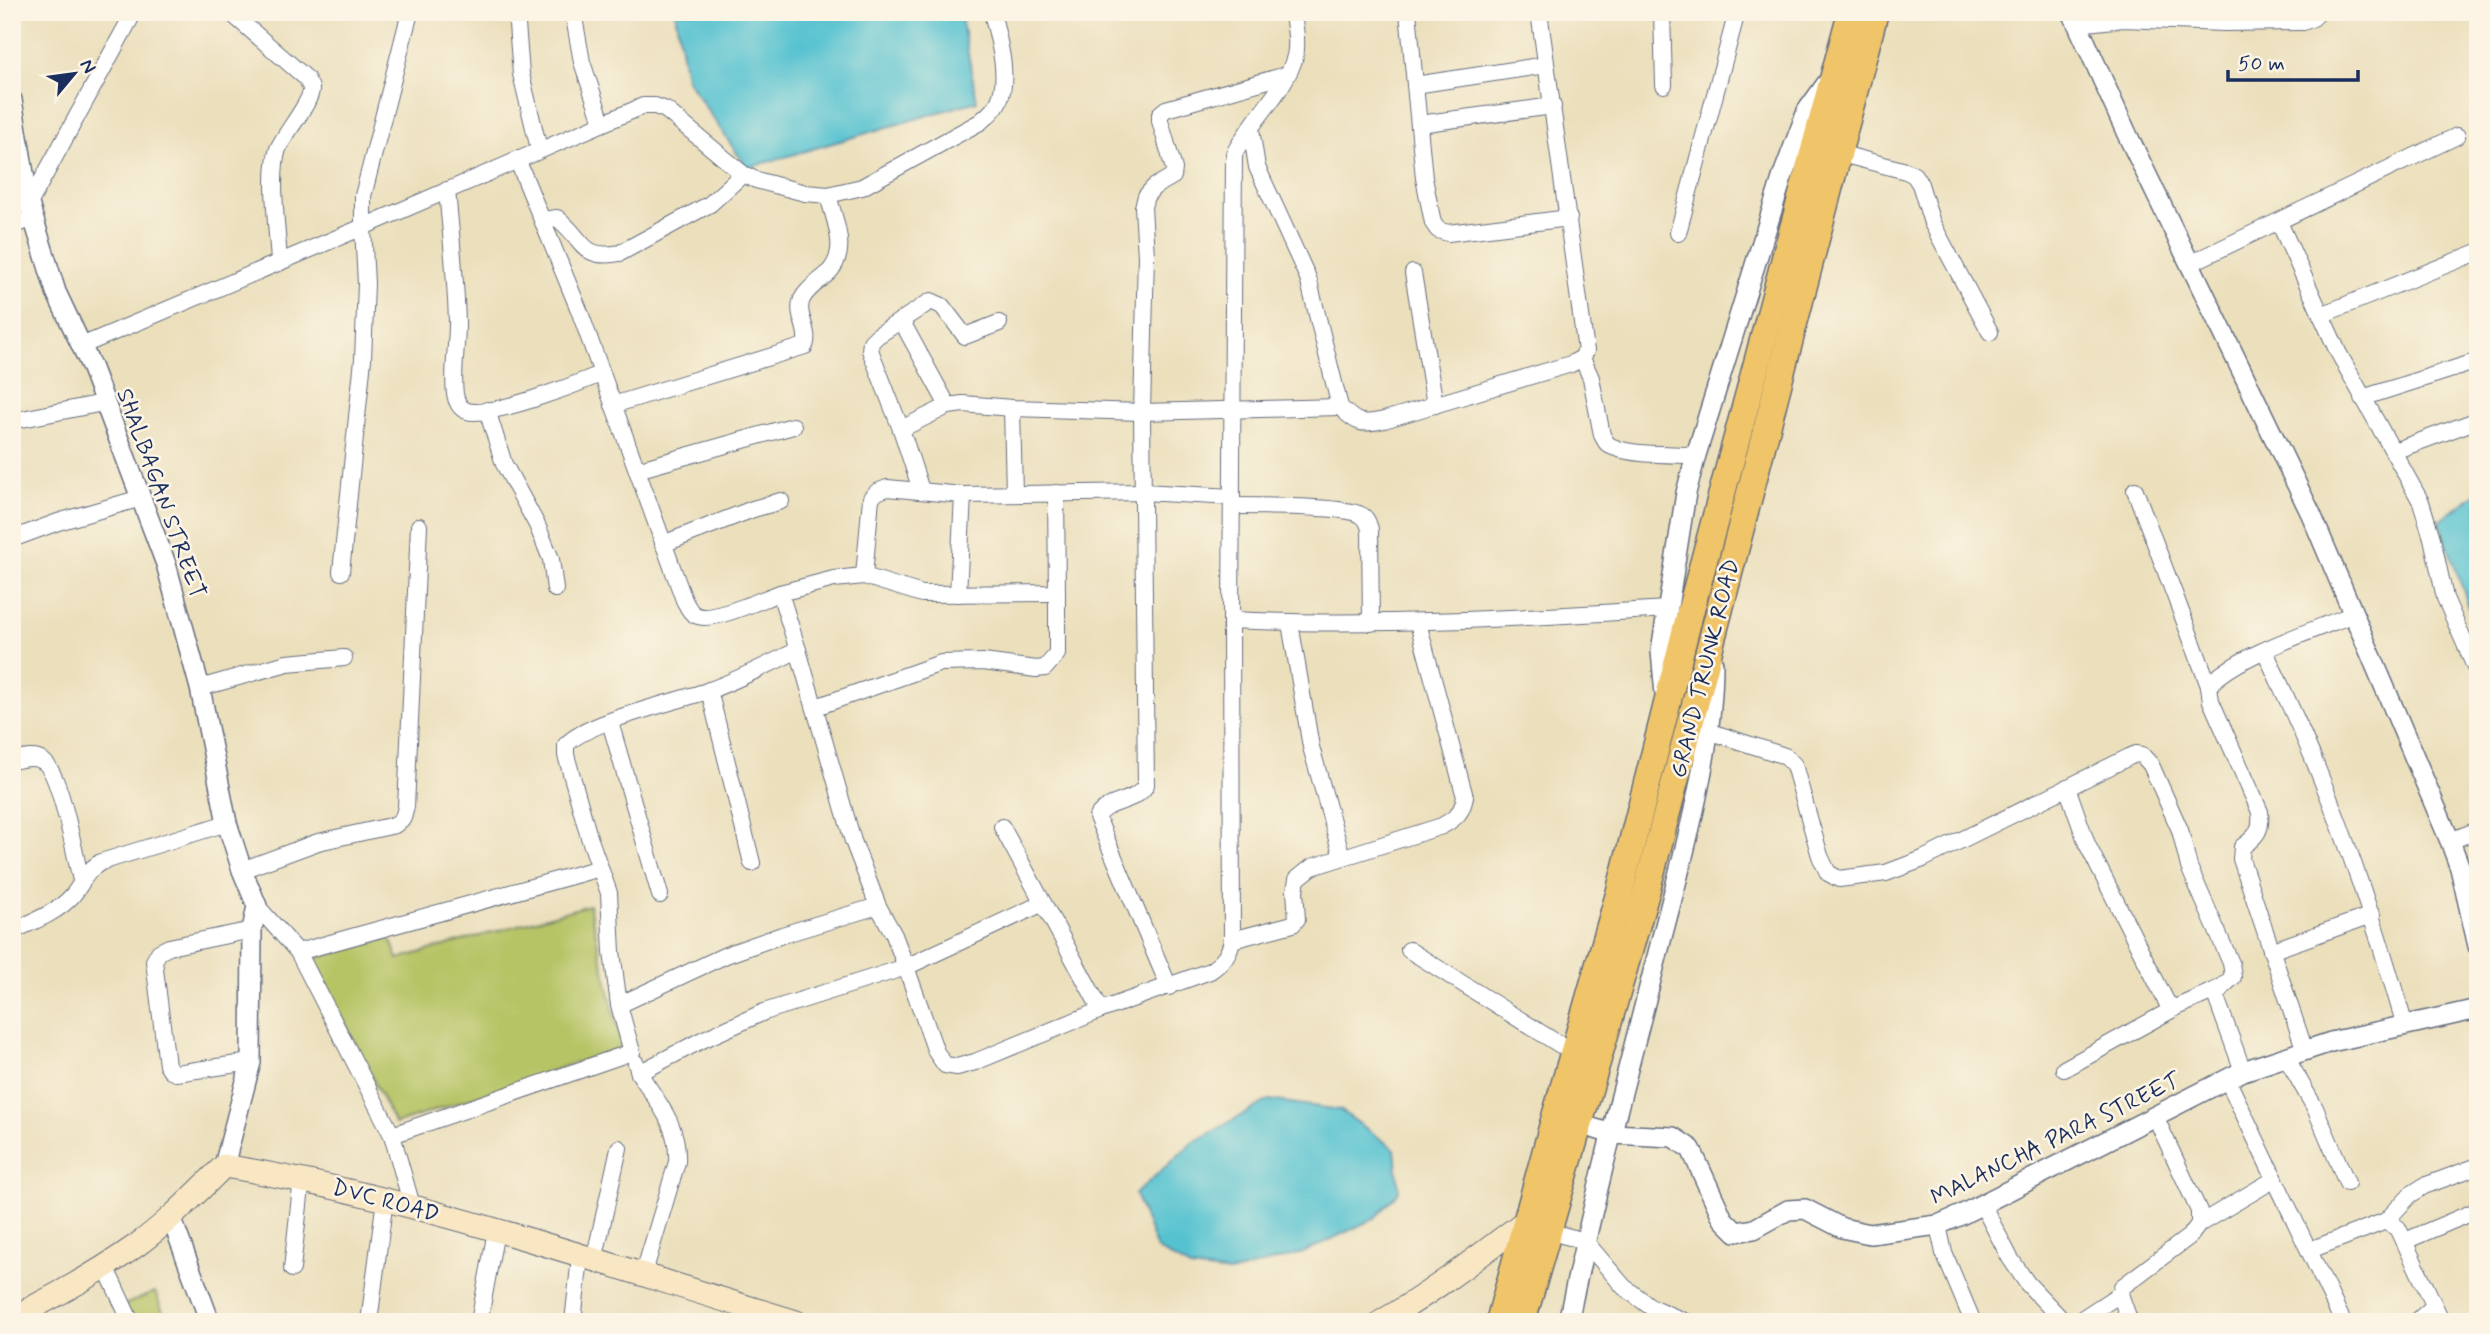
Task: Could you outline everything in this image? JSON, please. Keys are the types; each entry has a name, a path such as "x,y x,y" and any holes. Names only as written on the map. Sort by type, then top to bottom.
{"highway":[{"name":"GRAND TRUNK ROAD","path":"1567,1121 1573,1053 1619,894 1851,12"},
{"name":"GRAND TRUNK ROAD","path":"1499,1322 1537,1225 1567,1121 1647,889 1875,12"},
{"name":"GRAND TRUNK ROAD","path":"1522,1322 1537,1225"}],"main road":[{"name":"DVC ROAD","path":"224,1166 302,1178 412,1206 796,1322"},
{"path":"25,1316 138,1244 171,1217 224,1166"},
{"path":"1381,1322 1457,1272 1537,1225"}],"street":[{"path":"12,226 32,211 134,12"},
{"path":"230,12 306,78 311,88 309,98 286,132 277,153 275,174 279,263"},
{"path":"341,572 363,359 366,285 362,196 410,12"},
{"path":"516,12 521,74 539,149"},
{"path":"573,12 582,62 602,122"},
{"path":"81,346 643,106 666,110 743,174 756,180 805,193 828,195 862,187 980,122 992,112 999,100 1003,84 992,12"},
{"path":"780,593 816,707 831,770 853,841 878,906 894,935 936,1052 945,1065 957,1068 975,1062 1101,1010 1210,971 1221,963 1229,953 1232,940 1231,411 1234,154 1286,75 1295,55 1292,12"},
{"path":"1408,12 1424,178 1433,223 1438,230 1448,233 1569,218"},
{"path":"1251,129 1257,167 1308,278 1340,407 1351,418 1363,424 1571,364 1582,358 1587,351 1539,12"},
{"path":"1662,12 1664,85"},
{"path":"1678,233 1737,12"},
{"path":"2319,12 2303,23 2074,18 2127,134 2311,514 2450,841 2460,868 2478,946"},
{"path":"1415,85 1546,65"},
{"path":"1667,705 1661,651 1686,493 1696,455 1783,175 1807,111 1835,71"},
{"path":"1169,986 1097,817 1108,807 1142,792 1146,785 1142,412 1146,268 1143,207 1146,196 1154,187 1172,176 1174,169 1160,114 1174,105 1286,75"},
{"name":"SHALBAGAN STREET","path":"12,100 32,211 56,292 91,366 166,564 200,688 227,823 257,906"},
{"path":"1419,124 1553,106"},
{"path":"2191,263 2457,136"},
{"path":"1838,153 1914,175 1924,194 1932,223 1990,332"},
{"path":"517,159 579,310 690,612 701,618 718,615 780,593 834,579 864,576 922,594 1057,593"},
{"path":"542,220 557,218 590,252 604,256 620,253 709,204 743,174"},
{"path":"447,190 457,324 454,391 460,406 468,411 487,410 560,391 601,374"},
{"path":"613,405 805,346 807,335 800,308 803,298 838,262 841,251 828,195"},
{"path":"2279,222 2362,398 2421,502 2445,598 2478,674"},
{"path":"2321,315 2478,252"},
{"path":"1413,272 1435,405"},
{"path":"921,490 870,350 871,342 931,301 942,306 965,336 999,323"},
{"path":"901,320 948,406"},
{"path":"1582,358 1589,372 1602,435 1607,444 1629,451 1696,455"},
{"path":"2362,398 2478,361"},
{"path":"12,421 103,403"},
{"path":"901,429 948,406 963,404 1142,412 1340,407"},
{"path":"1012,408 1014,494"},
{"path":"487,410 504,464 537,525 551,559 555,589"},
{"path":"2394,451 2478,420"},
{"path":"637,470 793,426"},
{"path":"864,576 871,498 887,488 963,495 1143,492 1359,513 1366,519 1370,529 1371,623"},
{"path":"2135,490 2209,686 2211,701 2260,812 2262,827 2256,838 2242,847 2241,859 2271,951 2296,1054 2315,1108 2347,1182"},
{"path":"816,707 941,663 983,662 1036,670 1045,668 1057,654 1056,493"},
{"path":"958,594 963,495"},
{"path":"12,539 58,522 141,498"},
{"path":"663,544 781,501"},
{"path":"242,870 318,842 384,830 403,818 406,807 419,527"},
{"path":"1231,620 1418,623 1667,609"},
{"path":"2209,686 2218,675 2265,651 2354,614"},
{"path":"1290,623 1311,747 1342,857"},
{"path":"1232,940 1293,924 1297,919 1297,880 1312,867 1441,826 1456,818 1463,809 1465,797 1418,623"},
{"path":"1568,1322 1585,1241 1684,853 1708,731 1713,688 1713,634"},
{"path":"643,1276 677,1162 678,1143 671,1124 639,1073 632,1052 619,1004 612,952 610,893 600,869 566,755 566,746 571,739 610,722 709,691 798,650"},
{"path":"2265,651 2319,772 2372,915 2405,1026"},
{"path":"200,688 287,663 344,658"},
{"path":"709,691 752,863"},
{"path":"610,722 660,895"},
{"path":"1708,731 1785,756 1794,765 1820,856 1828,873 1839,879 1886,873 1923,859 2136,754 2148,759 2180,830 2189,867 2231,963 2233,977 2216,997 2235,1075 2275,1179 2343,1322"},
{"path":"12,761 37,758 46,763 53,775 80,880"},
{"path":"2067,788 2087,844 2167,1003 2175,1008"},
{"path":"12,931 58,908 72,895 88,870 101,862 227,823"},
{"path":"1002,827 1101,1010"},
{"path":"2450,841 2478,830"},
{"path":"298,952 600,869"},
{"path":"639,1073 764,1012 906,967 1043,903"},
{"path":"257,906 298,952 392,1135 412,1206"},
{"path":"224,1166 251,1062 252,930 257,906"},
{"path":"619,1004 726,955 782,934 878,906"},
{"path":"2271,951 2372,915"},
{"path":"251,1062 176,1073 171,1071 167,1065 154,961 159,952 169,947 252,930"},
{"path":"1409,950 1573,1053"},
{"path":"2064,1069 2175,1008 2222,987"},
{"name":"MALANCHA PARA STREET","path":"1567,1121 1612,1134 1673,1137 1691,1149 1723,1219 1737,1232 1754,1229 1788,1210 1805,1209 1842,1228 1870,1234 1938,1224 2235,1075 2331,1042 2478,1009"},
{"path":"392,1135 632,1052"},
{"path":"2155,1116 2199,1211 2199,1224"},
{"path":"573,1322 587,1259 619,1148"},
{"path":"2310,1250 2386,1221 2410,1195 2424,1186 2478,1166"},
{"path":"292,1269 302,1178"},
{"path":"2077,1322 2120,1294 2126,1282 2190,1236 2199,1224 2275,1179"},
{"path":"369,1322 384,1199"},
{"path":"1982,1204 2010,1258 2027,1283 2064,1322"},
{"path":"2405,1241 2478,1210"},
{"path":"171,1217 210,1322"},
{"path":"2386,1221 2398,1228 2442,1322"},
{"path":"1938,1224 1944,1254 1973,1322"},
{"path":"1537,1225 1585,1241 1624,1287 1651,1307 1686,1322"},
{"path":"479,1322 496,1231"},
{"path":"105,1266 131,1322"},
{"path":"2120,1294 2130,1322"},
{"path":"2416,1322 2434,1306"}],"green space":[{"path":"589,905 622,1047 395,1124 313,959 390,938 398,959"},
{"path":"155,1292 167,1322 131,1322 124,1305"}],"water":[{"path":"675,12 960,12 977,101 747,168 686,78"},
{"path":"2478,492 2478,632 2439,522"},
{"path":"1269,1100 1340,1110 1395,1149 1399,1191 1375,1218 1303,1253 1230,1273 1190,1268 1157,1249 1135,1194 1192,1143"}]}
